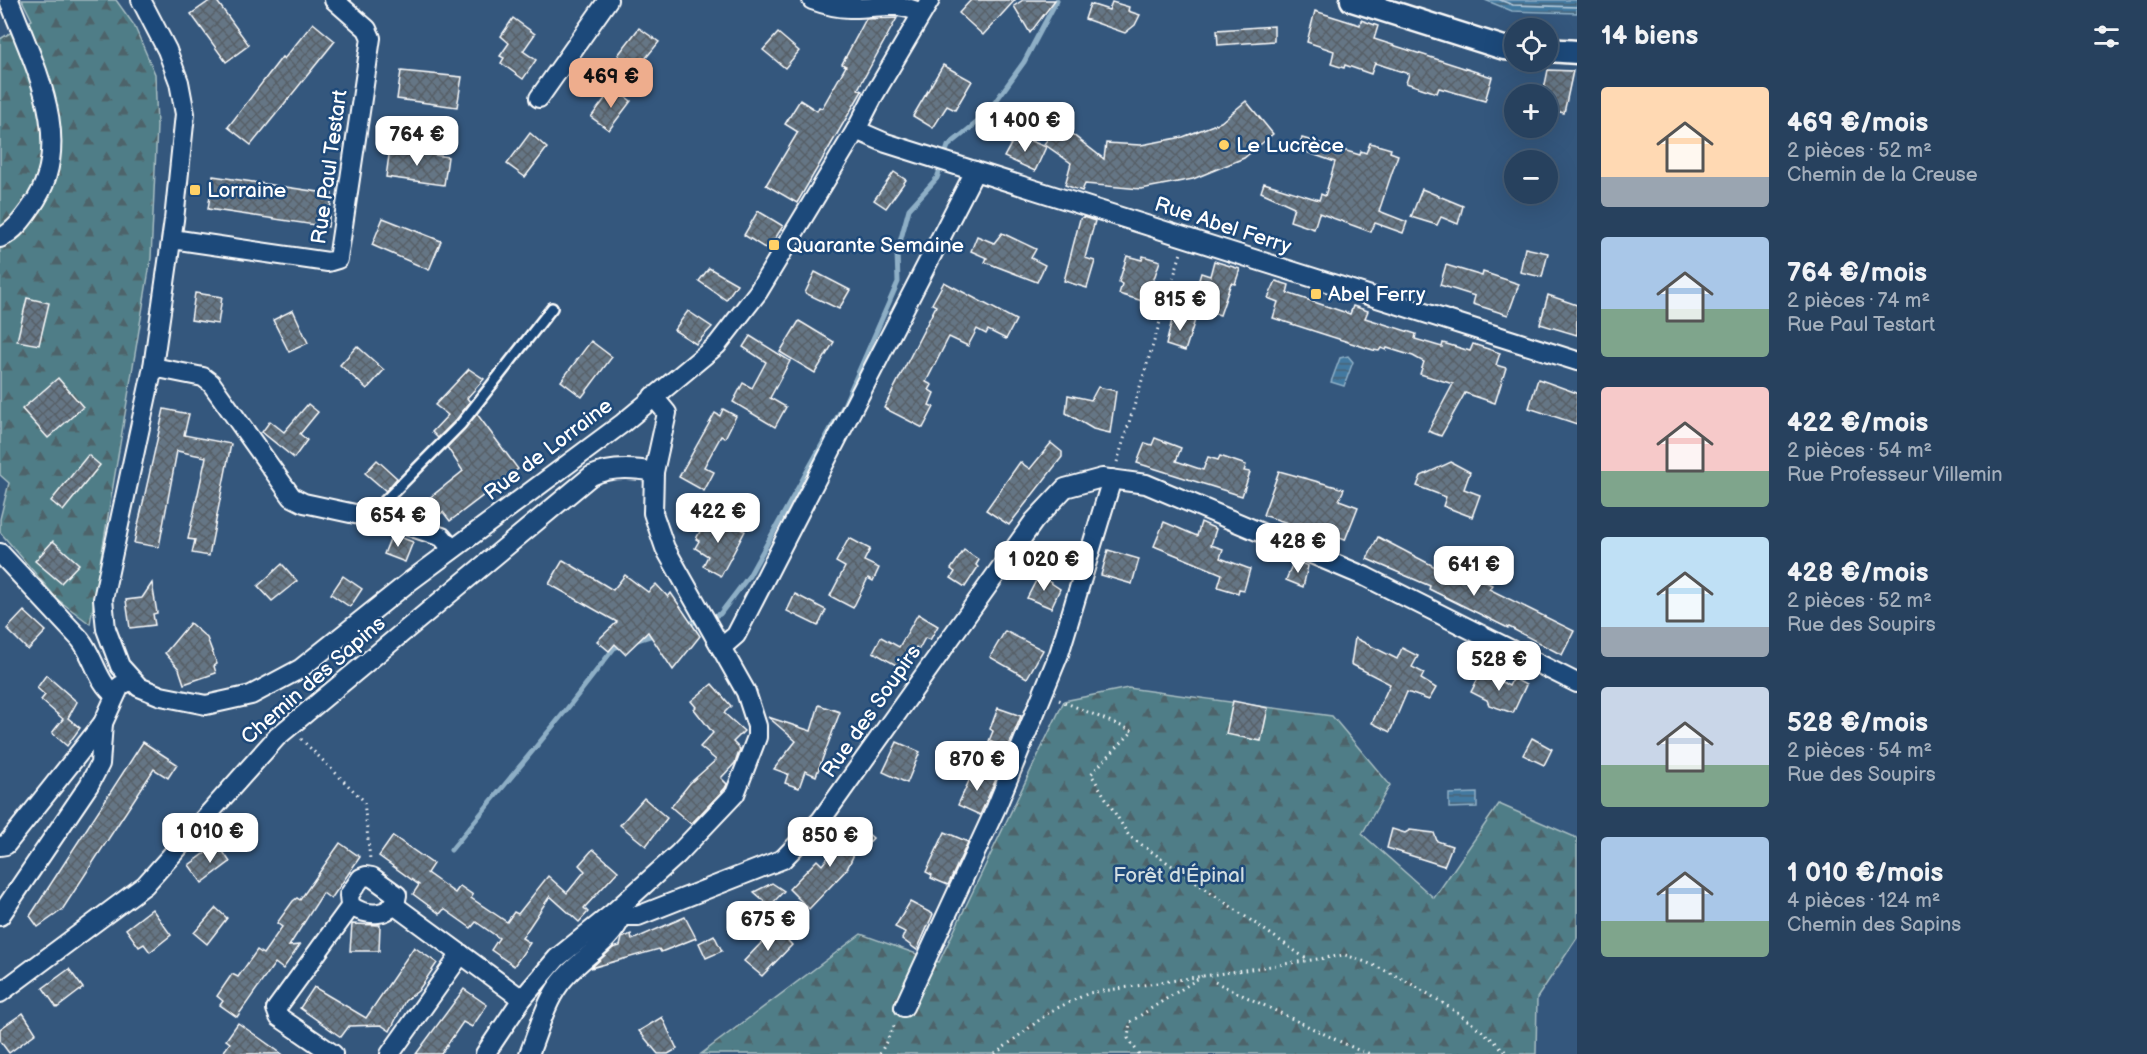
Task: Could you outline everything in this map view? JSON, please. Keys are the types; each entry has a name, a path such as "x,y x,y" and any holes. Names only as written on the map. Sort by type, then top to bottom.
{"street":[{"path":"0,846 6,845 103,723 120,686 131,680 113,651 106,629 103,599 153,367 172,239 185,114 179,82 167,50 141,0"},
{"name":"Rue Paul Testart","path":"172,239 328,262 338,259 371,38 367,29 334,0"},
{"path":"539,98 608,0"},
{"path":"812,0 847,9 895,2 926,6"},
{"path":"1352,0 1504,48"},
{"path":"0,238 22,221 36,201 48,178 52,151 50,114 6,5"},
{"name":"Rue de Lorraine","path":"131,680 139,687 184,703 206,705 251,695 300,669 453,549 622,423 717,345 741,316 856,130 926,6"},
{"path":"1558,51 1577,52"},
{"name":"Rue Abel Ferry","path":"856,130 886,143 1577,361"},
{"path":"722,648 736,635 975,171"},
{"path":"153,367 203,377 211,383 292,497 304,503 369,517 442,537 453,549"},
{"path":"485,1054 522,999 557,958 618,914 735,794 757,737 757,726 746,692 665,548 653,513 654,472 667,413 653,396"},
{"name":"Chemin des Sapins","path":"0,993 145,885 222,796 290,727 591,476 603,470 640,469 654,472"},
{"name":"Rue des Soupirs","path":"618,914 638,916 783,859 821,820 1034,521 1065,488 1102,478 1146,484 1366,577 1577,683"},
{"path":"904,1007 996,808 1059,654 1112,479"},
{"path":"0,553 88,648 107,689 116,695"},
{"path":"0,916 89,785 100,764 103,723"},
{"path":"333,1054 279,1017 276,1009 351,906 349,895 361,878 372,876 394,890 397,895 394,905 381,914 351,906"},
{"path":"394,905 522,999"},
{"path":"529,1054 558,986 578,962 616,930 618,914"},
{"path":"390,1054 462,954"}],"lane":[{"path":"369,517 461,424 552,308"}],"path":[{"path":"1112,479 1185,237"},
{"path":"1043,694 1133,730 1091,774 1129,836 1308,960"},
{"path":"290,727 364,801 372,876"},
{"path":"994,1054 1051,1011 1089,993 1345,955 1370,962 1467,1019 1508,1054"},
{"path":"1139,1054 1128,1038 1130,1022 1204,975"},
{"path":"1215,982 1358,1050 1371,1054"},
{"path":"880,1054 904,1007"}],"green space":[{"path":"22,0 116,0 134,25 155,74 157,126 151,258 90,624 57,599 0,532 0,519 9,483 0,475 0,39 32,20"},
{"name":"Forêt d'Épinal","path":"1128,688 1332,716 1390,785 1362,834 1434,898 1499,804 1577,838 1577,938 1537,998 1536,1054 701,1054 861,934 939,962 1064,701"}],"water":[{"path":"1485,0 1577,0 1577,13 1512,11"},
{"path":"1348,356 1353,362 1344,386 1331,382 1340,358"},
{"path":"1477,793 1477,807 1449,808 1449,794"}],"building":[{"path":"211,0 216,0 249,45 226,62 191,14"},
{"path":"971,0 1015,0 983,35 959,13"},
{"path":"1023,0 1055,0 1030,33 1014,6"},
{"path":"1112,2 1129,7 1128,11 1140,15 1135,25 1125,33 1085,19 1090,4 1109,10"},
{"path":"1315,11 1360,25 1361,20 1378,26 1374,39 1492,77 1485,101 1439,88 1437,93 1406,83 1409,74 1375,63 1371,74 1345,65 1344,68 1331,64 1334,51 1307,42"},
{"path":"513,18 535,34 523,51 536,60 523,79 501,63 504,58 500,56 509,43 501,36"},
{"path":"897,18 858,89 862,91 797,203 766,185 798,132 785,124 800,100 817,111 819,107 822,108 846,66 842,64 866,19"},
{"path":"313,23 335,41 251,145 228,127 282,57 284,59"},
{"path":"1274,26 1274,41 1218,45 1217,30"},
{"path":"639,28 659,42 636,70 618,55"},
{"path":"778,33 799,51 785,68 763,50"},
{"path":"943,65 972,81 955,110 947,106 933,128 913,116"},
{"path":"401,71 462,77 457,107 397,99"},
{"path":"1573,71 1564,113 1558,112 1558,84 1545,84 1548,72"},
{"path":"613,88 631,101 609,130 591,117"},
{"name":"Le Lucrèce","path":"1246,101 1273,134 1244,158 1193,179 1141,189 1085,184 1082,191 1065,185 1071,163 1044,144 1059,124 1104,159 1106,143 1141,145 1183,137 1221,122"},
{"path":"530,133 547,148 525,177 507,164"},
{"path":"1016,135 1046,147 1035,171 1004,157"},
{"path":"1302,138 1360,155 1361,151 1366,153 1370,143 1391,149 1390,152 1398,155 1379,211 1407,222 1403,233 1375,223 1371,232 1319,213 1314,229 1290,221 1294,207 1261,192 1264,183 1319,200 1321,194 1325,196 1335,162 1298,149"},
{"path":"390,148 448,157 444,185 386,177"},
{"path":"894,172 906,180 886,208 874,200"},
{"path":"213,176 332,194 328,227 208,209"},
{"path":"1422,189 1463,206 1458,224 1441,217 1437,225 1411,217"},
{"path":"758,211 783,226 768,250 744,235"},
{"path":"1083,217 1095,221 1085,258 1095,261 1087,288 1064,281 1080,219"},
{"path":"383,218 441,241 429,270 372,245"},
{"path":"1002,233 1036,249 1031,258 1045,265 1037,282 985,262 987,258 971,251 977,236 994,243"},
{"path":"1525,248 1548,253 1542,277 1520,272"},
{"path":"1127,256 1142,260 1143,256 1160,261 1146,302 1119,294 1122,284 1119,282"},
{"path":"1214,261 1240,269 1235,284 1231,283 1220,315 1191,306 1201,273 1210,276"},
{"path":"1446,265 1482,276 1483,272 1519,284 1508,315 1473,304 1475,296 1440,285"},
{"path":"709,268 737,284 726,300 699,281"},
{"path":"815,272 850,290 839,309 805,293"},
{"path":"1276,281 1289,285 1287,293 1350,314 1353,306 1368,311 1365,318 1416,334 1415,339 1442,347 1443,343 1470,351 1473,344 1500,353 1496,365 1506,368 1495,403 1465,393 1441,436 1428,431 1453,384 1420,374 1424,362 1413,356 1387,348 1386,350 1381,348 1379,351 1373,350 1273,318 1278,302 1268,298"},
{"path":"944,282 1016,320 1006,339 988,330 986,334 977,329 968,346 949,337 926,382 932,385 929,390 934,393 929,405 934,407 923,428 884,408 936,306 932,304"},
{"path":"195,293 222,297 218,324 191,320"},
{"path":"1548,295 1577,305 1577,335 1540,324"},
{"path":"27,298 49,303 39,345 17,341"},
{"path":"293,310 308,343 289,352 273,320"},
{"path":"688,311 712,327 696,344 674,330"},
{"path":"1181,315 1195,320 1185,351 1166,345 1173,316 1180,318"},
{"path":"799,321 834,342 815,373 780,352"},
{"path":"750,336 790,361 770,398 786,407 775,427 733,402 743,383 752,388 766,362 743,347"},
{"path":"591,341 612,357 582,397 561,381"},
{"path":"357,346 384,370 367,389 340,365"},
{"path":"469,369 484,379 467,398 470,402 456,420 438,438 432,432 448,415 435,405"},
{"path":"58,378 83,407 48,438 22,409"},
{"path":"1538,379 1577,393 1577,424 1529,408"},
{"path":"1098,387 1116,391 1110,433 1093,429 1066,413 1068,395 1091,400"},
{"path":"308,404 318,412 300,434 307,440 294,458 262,432 270,421 284,432"},
{"path":"164,409 189,414 184,435 231,444 209,556 192,553 195,540 188,539 206,457 177,451 159,547 134,543"},
{"path":"723,409 736,416 725,438 721,436 704,467 714,472 704,491 679,477 715,413 720,416"},
{"path":"477,414 518,469 450,521 443,512 433,520 422,504 463,471 447,447"},
{"path":"1155,438 1181,448 1176,461 1203,470 1208,457 1218,460 1220,456 1246,465 1244,471 1250,472 1242,496 1137,463 1145,443 1152,445"},
{"path":"1051,443 1062,452 1062,457 1009,525 986,510 1020,462 1030,469"},
{"path":"88,455 100,465 63,511 51,501"},
{"path":"377,460 397,478 386,491 365,473"},
{"path":"1451,462 1470,472 1464,489 1480,495 1472,517 1443,506 1446,497 1417,486 1421,476"},
{"path":"1279,471 1344,489 1339,500 1358,507 1345,540 1301,523 1300,527 1263,515"},
{"path":"708,516 745,531 721,576 703,566 708,556 695,548 699,541 696,539"},
{"path":"1164,522 1197,536 1201,522 1216,529 1211,545 1223,549 1220,558 1250,569 1244,590 1239,589 1238,593 1218,587 1222,574 1154,546"},
{"path":"392,534 413,542 405,562 384,554"},
{"path":"1378,537 1462,581 1465,575 1474,580 1476,577 1492,585 1489,589 1574,631 1562,655 1429,589 1430,586 1367,559"},
{"path":"849,538 870,549 864,561 879,568 873,581 868,578 853,608 830,596 845,567 836,562"},
{"path":"53,541 79,564 61,583 35,561"},
{"path":"964,550 979,560 976,565 978,567 965,587 951,578 955,572 951,569"},
{"path":"1108,550 1139,559 1132,584 1101,575"},
{"path":"563,560 613,590 625,575 648,592 656,584 668,597 671,593 700,636 673,670 648,632 625,654 615,644 609,651 597,641 617,622 549,584"},
{"path":"1294,560 1308,566 1303,587 1286,580"},
{"path":"282,564 297,581 272,601 258,586"},
{"path":"1039,575 1060,589 1051,608 1027,598"},
{"path":"343,576 362,589 350,607 331,594"},
{"path":"152,583 157,613 153,614 155,625 130,628 126,600 142,598"},
{"path":"795,594 826,610 818,626 787,611"},
{"path":"24,611 46,631 28,650 7,629"},
{"path":"918,614 938,626 930,640 925,638 919,649 916,647 903,669 873,652 881,637 899,647"},
{"path":"190,623 207,638 217,664 214,666 216,673 184,684 179,669 165,653"},
{"path":"1005,631 1043,650 1027,678 990,657"},
{"path":"1355,638 1397,659 1402,648 1418,656 1412,667 1424,673 1421,679 1436,688 1429,700 1407,692 1390,732 1372,723 1390,684 1351,664"},
{"path":"1482,671 1509,686 1513,678 1526,685 1513,713 1489,705 1487,700 1471,692"},
{"path":"46,675 77,702 68,718 80,728 67,746 52,733 63,719 41,700 45,695 37,688"},
{"path":"712,684 731,706 724,713 744,731 733,742 740,749 735,763 721,778 727,784 725,788 691,824 671,807 690,783 716,760 700,747 713,733 694,709 696,707 691,701"},
{"path":"1233,701 1268,708 1261,741 1226,734"},
{"path":"819,705 840,712 816,776 805,771 799,788 785,783 788,774 774,769 796,741 768,717 811,731"},
{"path":"998,708 1021,716 1008,748 989,741 993,731 990,729"},
{"path":"1532,738 1552,749 1544,765 1523,755"},
{"path":"143,742 177,764 168,778 154,769 62,910 38,927 30,916"},
{"path":"897,742 920,752 907,783 883,772"},
{"path":"974,770 996,779 980,815 958,805"},
{"path":"644,798 667,818 646,846 620,825"},
{"path":"856,823 873,838 864,848 858,846 847,869 809,909 789,889 817,860 822,865"},
{"path":"1392,829 1405,833 1410,830 1434,833 1437,841 1452,846 1444,866 1387,848"},
{"path":"945,832 968,842 948,885 931,878 932,875 926,872"},
{"path":"393,836 433,864 427,873 455,893 460,886 473,895 471,898 507,922 514,912 518,914 548,876 567,893 585,871 579,865 593,849 618,871 584,908 588,912 579,922 550,896 522,938 530,943 514,966 491,950 499,938 476,922 471,928 444,909 440,914 413,894 419,885 379,856"},
{"path":"340,843 360,857 331,899 323,893 289,946 300,945 283,969 275,963 237,1017 220,1005 223,1001 217,996 232,974 238,977 257,950 263,954 282,927 277,923 293,901 297,898 300,900"},
{"path":"218,844 230,862 202,883 189,865"},
{"path":"772,883 784,891 770,906 754,892"},
{"path":"910,902 933,914 917,950 902,939 905,932 895,927"},
{"path":"216,908 227,918 207,944 194,933"},
{"path":"152,909 171,935 150,952 144,944 139,947 126,929"},
{"path":"685,917 696,938 661,952 659,949 591,968 613,948 620,946 622,938 631,934 632,940"},
{"path":"352,924 380,925 379,951 350,951"},
{"path":"774,926 792,945 762,976 744,961"},
{"path":"714,935 722,951 706,958 699,943"},
{"path":"414,947 437,963 418,991 405,1001 390,1031 381,1025 349,1026 341,1037 300,1008 314,987 366,1018"},
{"path":"69,969 83,988 57,1008 43,988"},
{"path":"464,989 487,1005 472,1027 463,1022 441,1054 416,1054"},
{"path":"23,1013 36,1033 9,1053 0,1041 0,1029"},
{"path":"662,1017 677,1049 668,1054 658,1054 639,1031"},
{"path":"238,1023 282,1054 222,1054 230,1043 226,1040"}],"waterway":[{"path":"685,625 720,614 749,576 844,405 898,282 897,253 909,209 937,178 948,146 985,116 1024,62 1057,0"},
{"path":"634,641 656,634"},
{"path":"451,850 614,648 622,645"}],"place":[{"name":"Le Lucrèce","path":"1224,145"},
{"name":"Lorraine","path":"195,190"},
{"name":"Quarante Semaine","path":"774,245"},
{"name":"Abel Ferry","path":"1316,294"}]}
